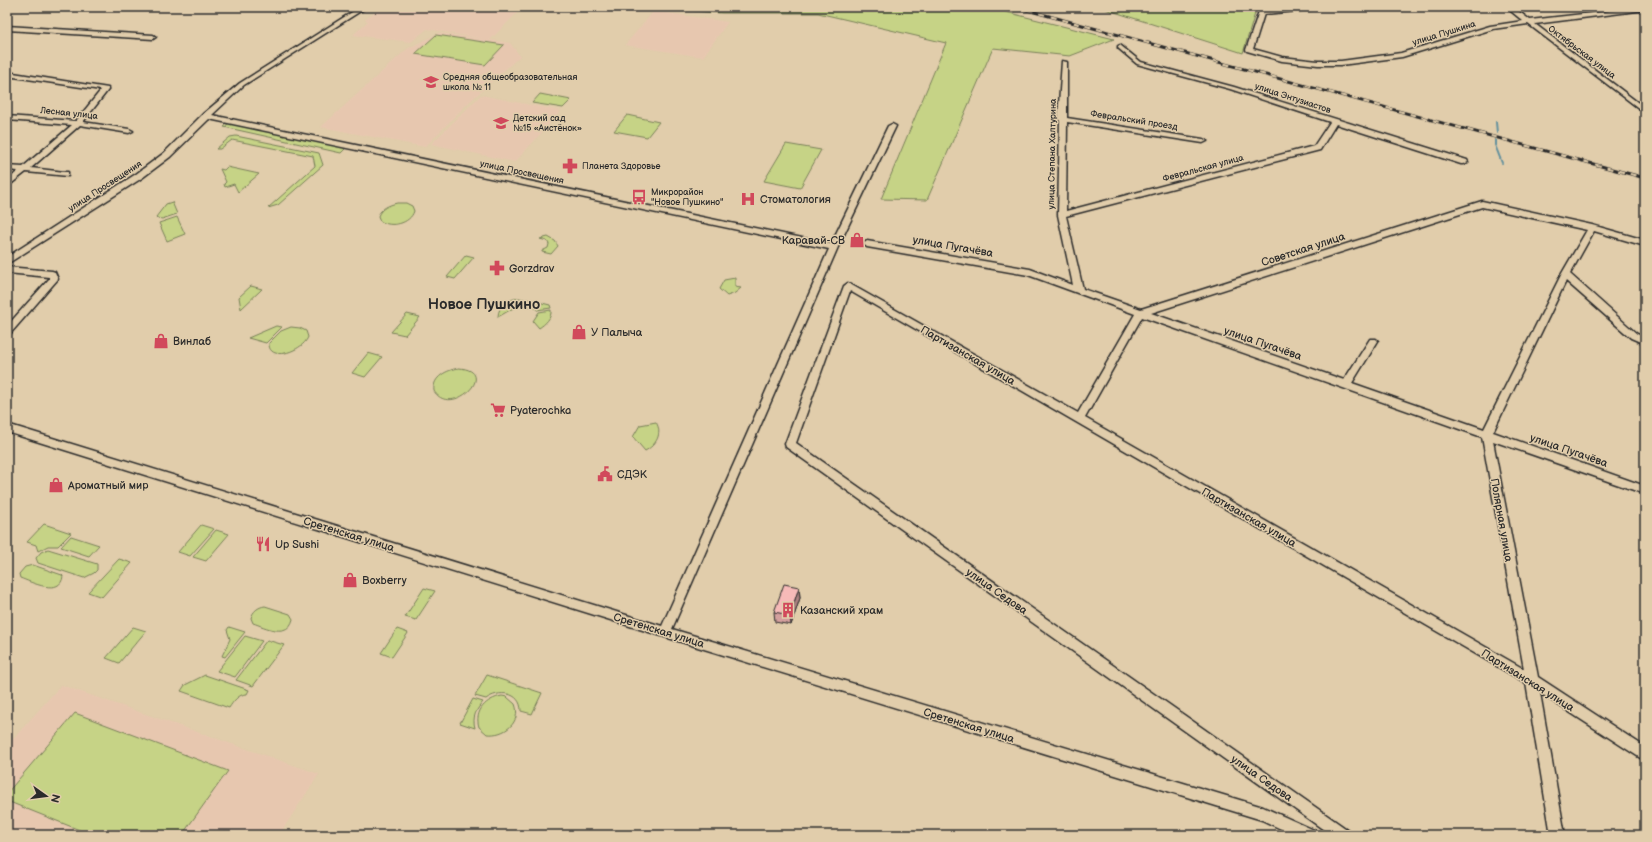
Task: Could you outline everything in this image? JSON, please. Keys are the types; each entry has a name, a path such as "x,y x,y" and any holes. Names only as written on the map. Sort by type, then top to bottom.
{"street":[{"name":"улица Просвещения","path":"7,261 139,176 167,155 206,116 248,79 364,7"},
{"name":"улица Пушкина","path":"1318,7 1261,12 1249,50 1282,59 1318,63 1341,63 1402,55 1492,28 1645,8"},
{"name":"Октябрьская улица","path":"1509,7 1645,111"},
{"path":"7,28 153,37"},
{"name":"улица Энтузиастов","path":"1120,47 1139,63 1232,88 1464,162"},
{"name":"улица Степана Халтурина","path":"1064,62 1062,119 1062,215 1079,291"},
{"path":"7,74 106,90 78,123 7,185"},
{"name":"улица Просвещения","path":"206,116 834,247"},
{"name":"Лесная улица","path":"7,118 78,123 129,131"},
{"name":"Февральский проезд","path":"1062,119 1203,141"},
{"name":"Февральская улица","path":"1062,215 1317,148 1334,121"},
{"path":"665,632 834,247 892,126"},
{"path":"7,168 65,174"},
{"name":"Советская улица","path":"1140,313 1482,204 1592,228 1645,243"},
{"path":"1486,434 1565,275 1592,228"},
{"name":"улица Пугачёва","path":"867,244 1030,272 1140,313 1645,490"},
{"path":"7,270 52,274 54,279 7,332"},
{"path":"1565,275 1634,336 1645,341"},
{"name":"Партизанская улица","path":"848,286 1532,680 1645,755"},
{"name":"улица Седова","path":"848,286 790,444 1343,835"},
{"path":"1080,420 1140,313"},
{"path":"1346,384 1373,341"},
{"name":"Сретенская улица","path":"7,428 665,632 1263,814 1310,835"},
{"name":"Полярная улица","path":"1486,434 1532,680 1558,835"}],"shaded area":[{"name":"Средняя общеобразовательная школа № 11","path":"381,7 523,7 490,40 510,43 520,56 466,105 425,147 321,127 407,49 439,33 483,39 427,29 411,42 353,35 368,21 365,20"},
{"path":"654,11 728,22 703,57 625,45"},
{"name":"Детский сад №15 «Аистёнок»","path":"481,95 561,111 515,162 431,144"},
{"path":"61,685 319,774 279,835 7,835 7,746"}],"green space":[{"path":"632,7 986,7 1114,39 1070,56 993,48 927,200 881,199 946,43 818,13 722,13"},
{"path":"1044,7 1292,7 1256,10 1243,53 1105,9 1051,9"},
{"path":"436,35 504,45 485,65 415,54"},
{"path":"540,94 571,100 563,108 532,103"},
{"path":"627,115 659,122 647,137 614,131"},
{"path":"229,123 346,148 341,153 224,127"},
{"path":"236,136 319,153 323,165 278,205 268,208 315,166 313,156 232,140 220,149 216,149 230,137"},
{"path":"786,144 821,150 800,188 764,181"},
{"path":"227,167 259,174 238,192 234,184 225,187 224,184 226,182 220,169 224,170"},
{"path":"172,202 177,214 162,219 156,217 166,204"},
{"path":"397,203 406,203 412,206 414,211 409,219 400,224 389,224 380,221 378,216 381,211 388,206"},
{"path":"177,217 185,234 167,241 159,223"},
{"path":"548,237 555,241 558,246 551,254 542,252 548,248 549,244 547,241 540,239"},
{"path":"466,255 474,257 455,279 447,277"},
{"path":"735,278 735,287 741,288 735,293 727,296 719,289 724,280"},
{"path":"251,286 262,289 241,309 239,297"},
{"path":"519,298 524,299 522,303 498,317 500,309 505,303"},
{"path":"526,299 550,305 551,308 537,310 533,306 527,306"},
{"path":"551,310 546,323 539,328 533,321 539,312"},
{"path":"407,314 420,317 405,335 391,332"},
{"path":"276,326 282,327 266,343 248,338"},
{"path":"291,327 300,328 306,331 308,337 305,342 300,347 286,353 280,354 270,349 269,343 281,331"},
{"path":"368,353 382,357 365,377 352,373"},
{"path":"459,368 471,371 475,377 474,384 469,391 460,397 451,400 442,398 434,391 435,382 445,372"},
{"path":"656,422 659,431 657,439 649,449 645,451 633,437 640,425"},
{"path":"44,524 71,533 58,546 48,546 38,551 36,545 27,542"},
{"path":"201,525 214,529 190,556 178,552"},
{"path":"216,530 229,534 206,561 193,557"},
{"path":"71,536 99,545 89,556 61,547"},
{"path":"48,549 97,564 97,570 84,578 38,563 36,558 41,552"},
{"path":"119,559 132,563 102,597 88,592"},
{"path":"33,565 62,575 61,582 57,586 51,587 38,585 20,578 19,574 25,567"},
{"path":"424,588 435,591 416,620 405,617"},
{"path":"265,606 290,614 293,619 290,625 286,629 276,630 253,623 251,618 254,611"},
{"path":"133,627 146,631 119,663 106,658"},
{"path":"229,627 245,632 225,657 222,656 230,639 227,630"},
{"path":"397,629 408,633 392,657 381,653"},
{"path":"245,636 262,641 235,677 217,671"},
{"path":"267,640 284,645 253,686 236,680"},
{"path":"205,675 249,690 247,694 241,695 236,699 229,708 181,691 185,685"},
{"path":"487,675 542,693 532,714 521,711 520,704 517,699 508,694 497,694 486,699 475,696"},
{"path":"502,696 507,697 515,704 517,711 516,717 514,722 506,730 500,733 487,734 479,727 478,716 486,703"},
{"path":"473,699 483,702 475,714 475,728 460,723"},
{"path":"75,713 228,771 182,835 92,835 7,801 7,793"}],"building":[{"path":"784,584 799,587 790,615 774,612"}],"waterway":[{"path":"1496,122 1497,133"},
{"path":"1495,140 1495,145 1502,163"}],"railway":[{"path":"1016,7 1645,178"}],"place":[{"name":"Средняя общеобразовательная школа № 11","path":"431,82"},
{"name":"Детский сад №15 «Аистёнок»","path":"501,123"},
{"name":"Планета Здоровье","path":"570,166"},
{"name":"Микрорайон \"Новое Пушкино\"","path":"639,197"},
{"name":"Стоматология","path":"748,199"},
{"name":"Каравай-СВ","path":"857,240"},
{"name":"Gorzdrav","path":"497,268"},
{"name":"У Палыча","path":"579,332"},
{"name":"Винлаб","path":"161,341"},
{"name":"Pyaterochka","path":"498,410"},
{"name":"СДЭК","path":"605,474"},
{"name":"Ароматный мир","path":"56,485"},
{"name":"Up Sushi","path":"263,544"},
{"name":"Boxberry","path":"350,580"},
{"name":"Казанский храм","path":"788,610"}],"district":[{"name":"Новое Пушкино","path":"484,304"}]}
